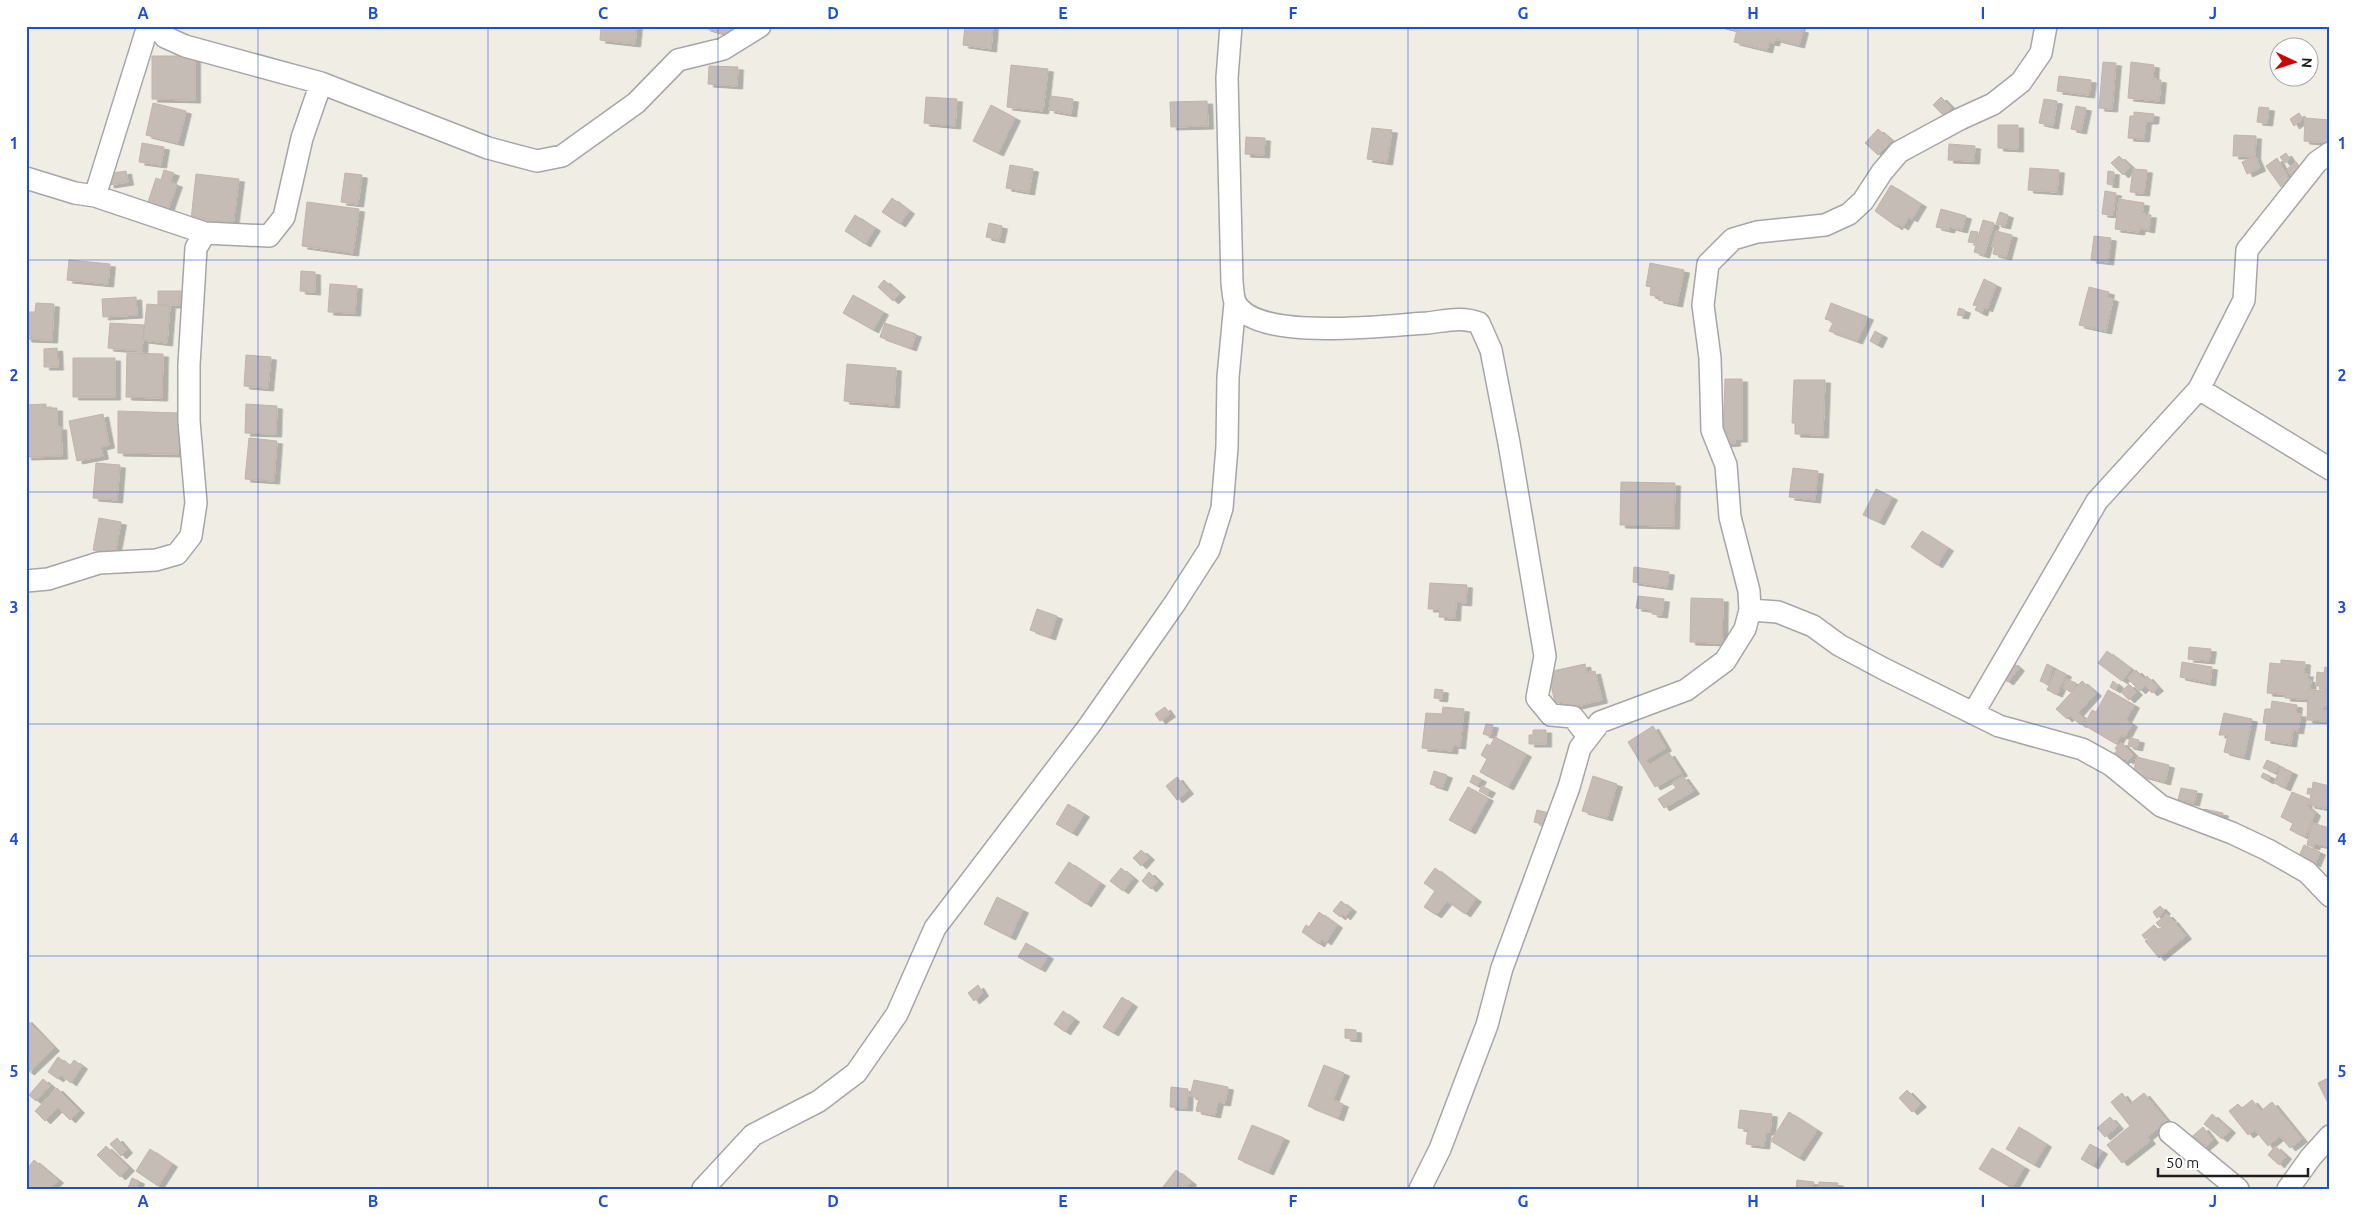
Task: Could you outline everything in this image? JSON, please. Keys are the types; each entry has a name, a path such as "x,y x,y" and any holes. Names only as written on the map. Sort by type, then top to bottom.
{"street":[{"path":"95,196 148,26"},
{"path":"157,26 165,37 185,46 321,83 488,148 537,160 562,156 636,103 678,60 723,49 760,26"},
{"path":"702,1189 753,1134 819,1101 856,1073 897,1014 935,928 1089,726 1175,603 1209,550 1222,508 1227,447 1228,377 1235,303 1232,284 1227,78 1231,26"},
{"path":"1420,1189 1440,1149 1487,1026 1512,942 1556,822 1580,748 1588,735 1600,722 1686,690 1725,661 1745,629 1750,610 1749,591 1730,517 1726,465 1712,430 1710,358 1703,306 1708,264 1733,239 1757,232 1825,225 1849,214 1864,201 1882,172 1899,152 1960,119 1993,104 2021,82 2041,53 2046,26"},
{"path":"26,178 75,193 95,196 205,233 269,236 284,217 302,138 321,83"},
{"path":"1974,712 2097,501 2199,389 2244,300 2247,250 2317,162 2330,153"},
{"path":"26,581 48,579 99,563 156,560 177,554 191,536 196,503 189,421 191,299 196,248 205,233"},
{"path":"1235,303 1252,318 1275,326 1307,329 1390,325 1467,318 1479,323 1490,350 1509,443 1545,656 1537,698 1551,715 1573,717 1588,735"},
{"path":"2199,389 2330,469"},
{"path":"1750,610 1778,612 1813,626 1839,645 2000,726 2082,749 2111,765 2161,806 2232,833 2268,850 2307,872 2330,896"},
{"path":"2170,1133 2238,1189"},
{"path":"2288,1189 2311,1157 2330,1136"}],"building":[{"path":"601,26 637,26 635,44 600,40"},
{"path":"705,26 731,26 729,35 705,28"},
{"path":"965,26 993,26 991,49 963,45"},
{"path":"1720,26 1800,26 1799,29 1803,30 1799,45 1775,39 1774,43 1769,42 1767,50 1734,42 1737,30"},
{"path":"152,56 195,56 195,100 152,99"},
{"path":"2103,62 2116,63 2112,109 2099,108"},
{"path":"2131,62 2154,65 2153,79 2161,80 2159,101 2128,98"},
{"path":"1011,65 1048,69 1043,111 1007,107"},
{"path":"709,66 738,67 737,86 708,84"},
{"path":"2059,76 2091,80 2089,95 2057,91"},
{"path":"1051,96 1073,99 1071,114 1049,110"},
{"path":"926,97 957,99 955,126 924,123"},
{"path":"1941,97 1952,108 1944,116 1933,105"},
{"path":"2044,99 2057,101 2053,126 2039,123"},
{"path":"1207,101 1208,126 1171,127 1170,102"},
{"path":"153,103 186,111 178,143 146,135"},
{"path":"991,105 1015,118 998,153 973,141"},
{"path":"2076,106 2086,108 2081,131 2071,129"},
{"path":"2259,107 2269,108 2267,123 2257,122"},
{"path":"2134,112 2154,114 2153,121 2146,121 2144,139 2128,138 2130,116 2134,116"},
{"path":"2299,113 2303,119 2294,126 2290,119"},
{"path":"2305,118 2330,120 2330,143 2304,141"},
{"path":"1998,125 2018,125 2018,149 1998,148"},
{"path":"1372,128 1392,130 1387,162 1367,159"},
{"path":"1878,129 1892,141 1878,155 1865,143"},
{"path":"2234,135 2256,136 2255,156 2233,156"},
{"path":"1246,137 1265,138 1264,155 1245,154"},
{"path":"142,143 164,147 161,165 139,162"},
{"path":"1949,144 1975,146 1974,161 1948,160"},
{"path":"2286,153 2290,159 2285,163 2280,157"},
{"path":"2119,156 2131,167 2123,175 2111,163"},
{"path":"2255,156 2260,168 2247,174 2242,162"},
{"path":"2277,158 2290,181 2281,187 2266,166"},
{"path":"2296,162 2303,171 2293,178 2287,169"},
{"path":"1010,165 1033,169 1029,192 1006,188"},
{"path":"2030,168 2059,170 2057,192 2028,190"},
{"path":"2133,169 2147,170 2144,193 2130,192"},
{"path":"164,170 174,173 170,182 177,184 166,215 146,208 156,178 161,180"},
{"path":"126,171 128,182 109,185 107,174"},
{"path":"2108,171 2114,172 2113,185 2107,184"},
{"path":"345,173 362,175 358,204 341,202"},
{"path":"196,174 239,179 233,225 191,220"},
{"path":"1891,185 1921,204 1912,219 1909,217 1903,227 1898,224 1897,227 1875,211"},
{"path":"2105,191 2116,193 2113,215 2102,214"},
{"path":"892,198 909,211 900,224 882,212"},
{"path":"2119,199 2144,203 2142,214 2151,215 2149,230 2140,228 2139,232 2115,229"},
{"path":"307,202 359,209 353,253 302,246"},
{"path":"1941,209 1966,216 1962,230 1950,227 1949,230 1936,227"},
{"path":"2000,212 2008,215 2005,226 1996,224"},
{"path":"855,215 875,228 865,244 845,231"},
{"path":"1983,220 1994,223 1984,255 1974,252"},
{"path":"989,223 1002,226 999,240 986,237"},
{"path":"1971,231 1978,232 1975,243 1968,242"},
{"path":"1996,231 2012,235 2006,257 1993,254 1995,247 1992,247"},
{"path":"2094,236 2111,238 2108,262 2091,260"},
{"path":"69,260 110,264 108,284 67,280"},
{"path":"1650,263 1684,270 1677,304 1658,300 1659,297 1650,295 1651,287 1646,286"},
{"path":"301,271 315,272 315,292 300,291"},
{"path":"1984,279 1996,285 1987,309 1984,307 1982,313 1975,310 1977,306 1973,305"},
{"path":"884,280 900,294 893,301 878,287"},
{"path":"330,284 357,286 355,313 328,312"},
{"path":"2089,287 2109,292 2108,297 2113,299 2106,331 2079,325"},
{"path":"158,291 181,291 181,305 158,305"},
{"path":"853,295 883,312 873,330 843,313"},
{"path":"136,297 137,315 103,317 102,299"},
{"path":"36,303 54,304 52,340 26,339 26,312 35,312"},
{"path":"1831,303 1868,317 1857,341 1829,331 1835,319 1832,321 1825,319"},
{"path":"147,304 170,306 167,343 143,340"},
{"path":"1959,308 1965,310 1963,316 1957,315"},
{"path":"110,323 144,325 142,351 108,348"},
{"path":"885,323 916,334 911,348 880,337"},
{"path":"1875,331 1882,335 1877,345 1870,341"},
{"path":"57,348 58,367 44,367 44,349"},
{"path":"127,353 163,354 162,398 126,397"},
{"path":"246,355 271,357 268,388 244,386"},
{"path":"73,358 115,358 115,397 73,397"},
{"path":"847,364 896,368 894,405 844,401"},
{"path":"1725,379 1742,379 1742,439 1735,439 1735,443 1723,444"},
{"path":"1794,380 1825,380 1823,435 1795,434 1795,423 1792,423"},
{"path":"46,404 46,408 57,408 57,427 61,427 62,456 26,457 26,405"},
{"path":"246,404 277,406 276,434 245,433"},
{"path":"118,411 179,413 178,454 118,453"},
{"path":"103,414 109,445 101,447 103,456 77,461 69,421"},
{"path":"249,438 277,441 274,481 245,479"},
{"path":"96,463 120,465 117,500 93,498"},
{"path":"1793,468 1818,471 1815,500 1789,497"},
{"path":"1621,482 1675,483 1674,526 1620,525"},
{"path":"1876,489 1892,497 1879,522 1863,515"},
{"path":"99,518 121,522 115,554 93,550"},
{"path":"1922,531 1948,548 1937,565 1911,547"},
{"path":"1634,567 1669,572 1667,587 1633,582"},
{"path":"1430,583 1467,585 1466,603 1456,602 1455,618 1439,617 1440,609 1428,609"},
{"path":"1638,596 1664,599 1662,615 1652,614 1652,610 1636,608"},
{"path":"1691,598 1723,599 1722,643 1690,642"},
{"path":"1037,609 1057,616 1050,637 1030,630"},
{"path":"2189,647 2211,649 2209,661 2188,659"},
{"path":"2107,651 2131,669 2122,681 2098,663"},
{"path":"2281,660 2305,662 2304,674 2308,674 2307,679 2311,680 2310,690 2306,690 2306,699 2285,698 2285,694 2267,693 2270,663 2281,664"},
{"path":"2012,662 2019,668 2008,682 2001,677"},
{"path":"2182,662 2212,667 2210,683 2180,677"},
{"path":"1585,664 1587,673 1595,671 1602,700 1564,709 1563,702 1555,703 1548,672"},
{"path":"2047,664 2053,667 2047,684 2040,681"},
{"path":"2325,667 2330,668 2330,690 2319,689 2320,686 2316,686 2317,672 2324,673"},
{"path":"2056,669 2066,674 2057,694 2047,690"},
{"path":"2136,670 2145,679 2147,676 2158,688 2152,693 2145,686 2140,691 2127,678"},
{"path":"2066,679 2076,683 2072,692 2063,688"},
{"path":"2082,681 2096,693 2078,713 2085,719 2081,725 2070,716 2067,719 2056,709"},
{"path":"2113,681 2118,685 2115,690 2110,687"},
{"path":"2129,684 2137,692 2129,700 2121,692"},
{"path":"1435,689 1443,690 1442,699 1434,698"},
{"path":"2108,690 2134,705 2126,720 2132,724 2125,737 2121,735 2116,744 2084,725 2092,710 2096,712"},
{"path":"2308,690 2327,691 2330,707 2324,706 2323,711 2330,711 2330,721 2307,720"},
{"path":"2272,701 2297,705 2296,714 2301,714 2298,731 2293,730 2291,744 2265,740 2267,724 2263,723 2265,709 2271,709"},
{"path":"1165,707 1170,714 1160,721 1155,714"},
{"path":"1443,707 1464,709 1460,746 1453,745 1452,751 1422,748 1426,713 1442,714"},
{"path":"2224,713 2252,719 2244,757 2224,752 2228,735 2219,735"},
{"path":"1486,724 1493,725 1490,736 1483,734"},
{"path":"1653,726 1666,748 1646,760 1650,765 1669,753 1682,773 1655,787 1628,742"},
{"path":"1533,730 1546,730 1546,744 1529,744 1529,735 1533,735"},
{"path":"1495,737 1526,754 1508,787 1480,772 1487,759 1481,755 1487,744 1490,746"},
{"path":"2130,738 2139,740 2137,748 2128,746"},
{"path":"2121,742 2134,755 2128,761 2125,759 2117,767 2106,756 2110,752 2113,754 2117,751 2115,748"},
{"path":"2137,757 2169,765 2165,782 2133,773"},
{"path":"2267,760 2279,765 2275,773 2263,768"},
{"path":"2281,767 2292,772 2285,788 2274,783"},
{"path":"1434,771 1447,775 1442,788 1430,784"},
{"path":"2263,773 2270,776 2268,781 2261,777"},
{"path":"1473,775 1481,779 1477,786 1470,782"},
{"path":"1593,776 1617,784 1607,818 1582,811"},
{"path":"1683,776 1694,791 1664,808 1658,799 1676,788 1672,783"},
{"path":"1177,777 1188,791 1177,800 1166,786"},
{"path":"2313,782 2330,786 2330,809 2309,805 2311,794 2307,794 2308,788 2312,789"},
{"path":"1482,786 1490,790 1487,795 1479,791"},
{"path":"1468,787 1488,798 1470,831 1449,820"},
{"path":"2181,788 2197,791 2194,803 2178,800"},
{"path":"2292,792 2309,799 2306,805 2315,813 2305,837 2290,830 2293,823 2281,817"},
{"path":"1068,804 1084,814 1072,833 1056,824"},
{"path":"2204,809 2223,813 2221,821 2202,817"},
{"path":"1537,810 1553,814 1549,826 1534,822"},
{"path":"2312,823 2330,828 2330,847 2315,844 2314,847 2307,845"},
{"path":"2304,845 2320,852 2315,864 2299,856"},
{"path":"1141,850 1149,857 1141,866 1133,858"},
{"path":"1069,862 1100,883 1086,904 1055,883"},
{"path":"1121,868 1133,878 1123,891 1110,881"},
{"path":"1435,868 1476,899 1465,914 1447,901 1436,915 1424,907 1435,891 1424,883"},
{"path":"1149,872 1158,881 1151,889 1142,881"},
{"path":"997,897 1023,910 1010,937 984,924"},
{"path":"1341,901 1351,909 1345,917 1342,914 1340,917 1333,911"},
{"path":"2160,906 2165,911 2157,918 2153,912"},
{"path":"1319,912 1337,925 1326,942 1322,939 1319,944 1302,932 1306,925 1309,927"},
{"path":"2167,914 2171,918 2160,927 2156,923"},
{"path":"2172,919 2186,936 2159,958 2145,941"},
{"path":"2154,925 2158,929 2145,939 2142,935"},
{"path":"1026,943 1048,956 1040,969 1018,957"},
{"path":"978,985 983,993 974,1001 968,993"},
{"path":"1122,997 1132,1004 1113,1033 1103,1027"},
{"path":"1063,1011 1074,1019 1065,1032 1054,1024"},
{"path":"26,1019 54,1048 29,1072 26,1070"},
{"path":"1345,1029 1356,1030 1356,1039 1345,1038"},
{"path":"58,1057 70,1066 74,1060 82,1066 71,1083 61,1075 58,1079 48,1072"},
{"path":"1324,1065 1344,1073 1333,1100 1343,1104 1338,1118 1308,1106"},
{"path":"2330,1077 2330,1107 2318,1083"},
{"path":"43,1079 50,1085 36,1101 29,1095"},
{"path":"1194,1080 1228,1087 1225,1103 1218,1102 1215,1115 1196,1111 1199,1098 1190,1096"},
{"path":"1171,1087 1188,1089 1187,1108 1170,1107"},
{"path":"57,1088 79,1110 70,1120 58,1108 45,1121 35,1111"},
{"path":"1907,1090 1921,1104 1912,1112 1899,1098"},
{"path":"2122,1093 2130,1104 2144,1093 2167,1121 2147,1137 2150,1141 2122,1163 2107,1145 2130,1126 2111,1102"},
{"path":"2252,1100 2261,1111 2272,1102 2302,1139 2290,1148 2280,1136 2268,1146 2255,1130 2248,1135 2229,1111 2238,1104 2242,1108"},
{"path":"1740,1110 1772,1114 1770,1132 1766,1132 1764,1146 1746,1144 1748,1129 1738,1128"},
{"path":"1789,1112 1817,1130 1799,1158 1771,1141"},
{"path":"2212,1114 2230,1130 2222,1139 2204,1124"},
{"path":"2110,1117 2118,1126 2105,1137 2097,1128"},
{"path":"1252,1125 1284,1138 1268,1172 1238,1159"},
{"path":"2019,1127 2046,1144 2034,1165 2006,1149"},
{"path":"2203,1127 2213,1140 2198,1153 2187,1141"},
{"path":"117,1138 127,1150 121,1156 110,1144"},
{"path":"2090,1144 2102,1151 2093,1166 2081,1159"},
{"path":"106,1146 129,1168 120,1177 97,1155"},
{"path":"2275,1146 2286,1156 2279,1165 2268,1155"},
{"path":"1992,1148 2024,1167 2012,1188 1979,1169"},
{"path":"150,1149 172,1164 158,1186 136,1171"},
{"path":"34,1160 58,1180 50,1189 26,1189 26,1170"},
{"path":"1176,1170 1191,1182 1186,1189 1163,1187"},
{"path":"132,1178 139,1181 136,1189 128,1188"},
{"path":"1797,1180 1814,1182 1813,1189 1796,1188"},
{"path":"1819,1182 1838,1183 1837,1189 1818,1189"}]}
